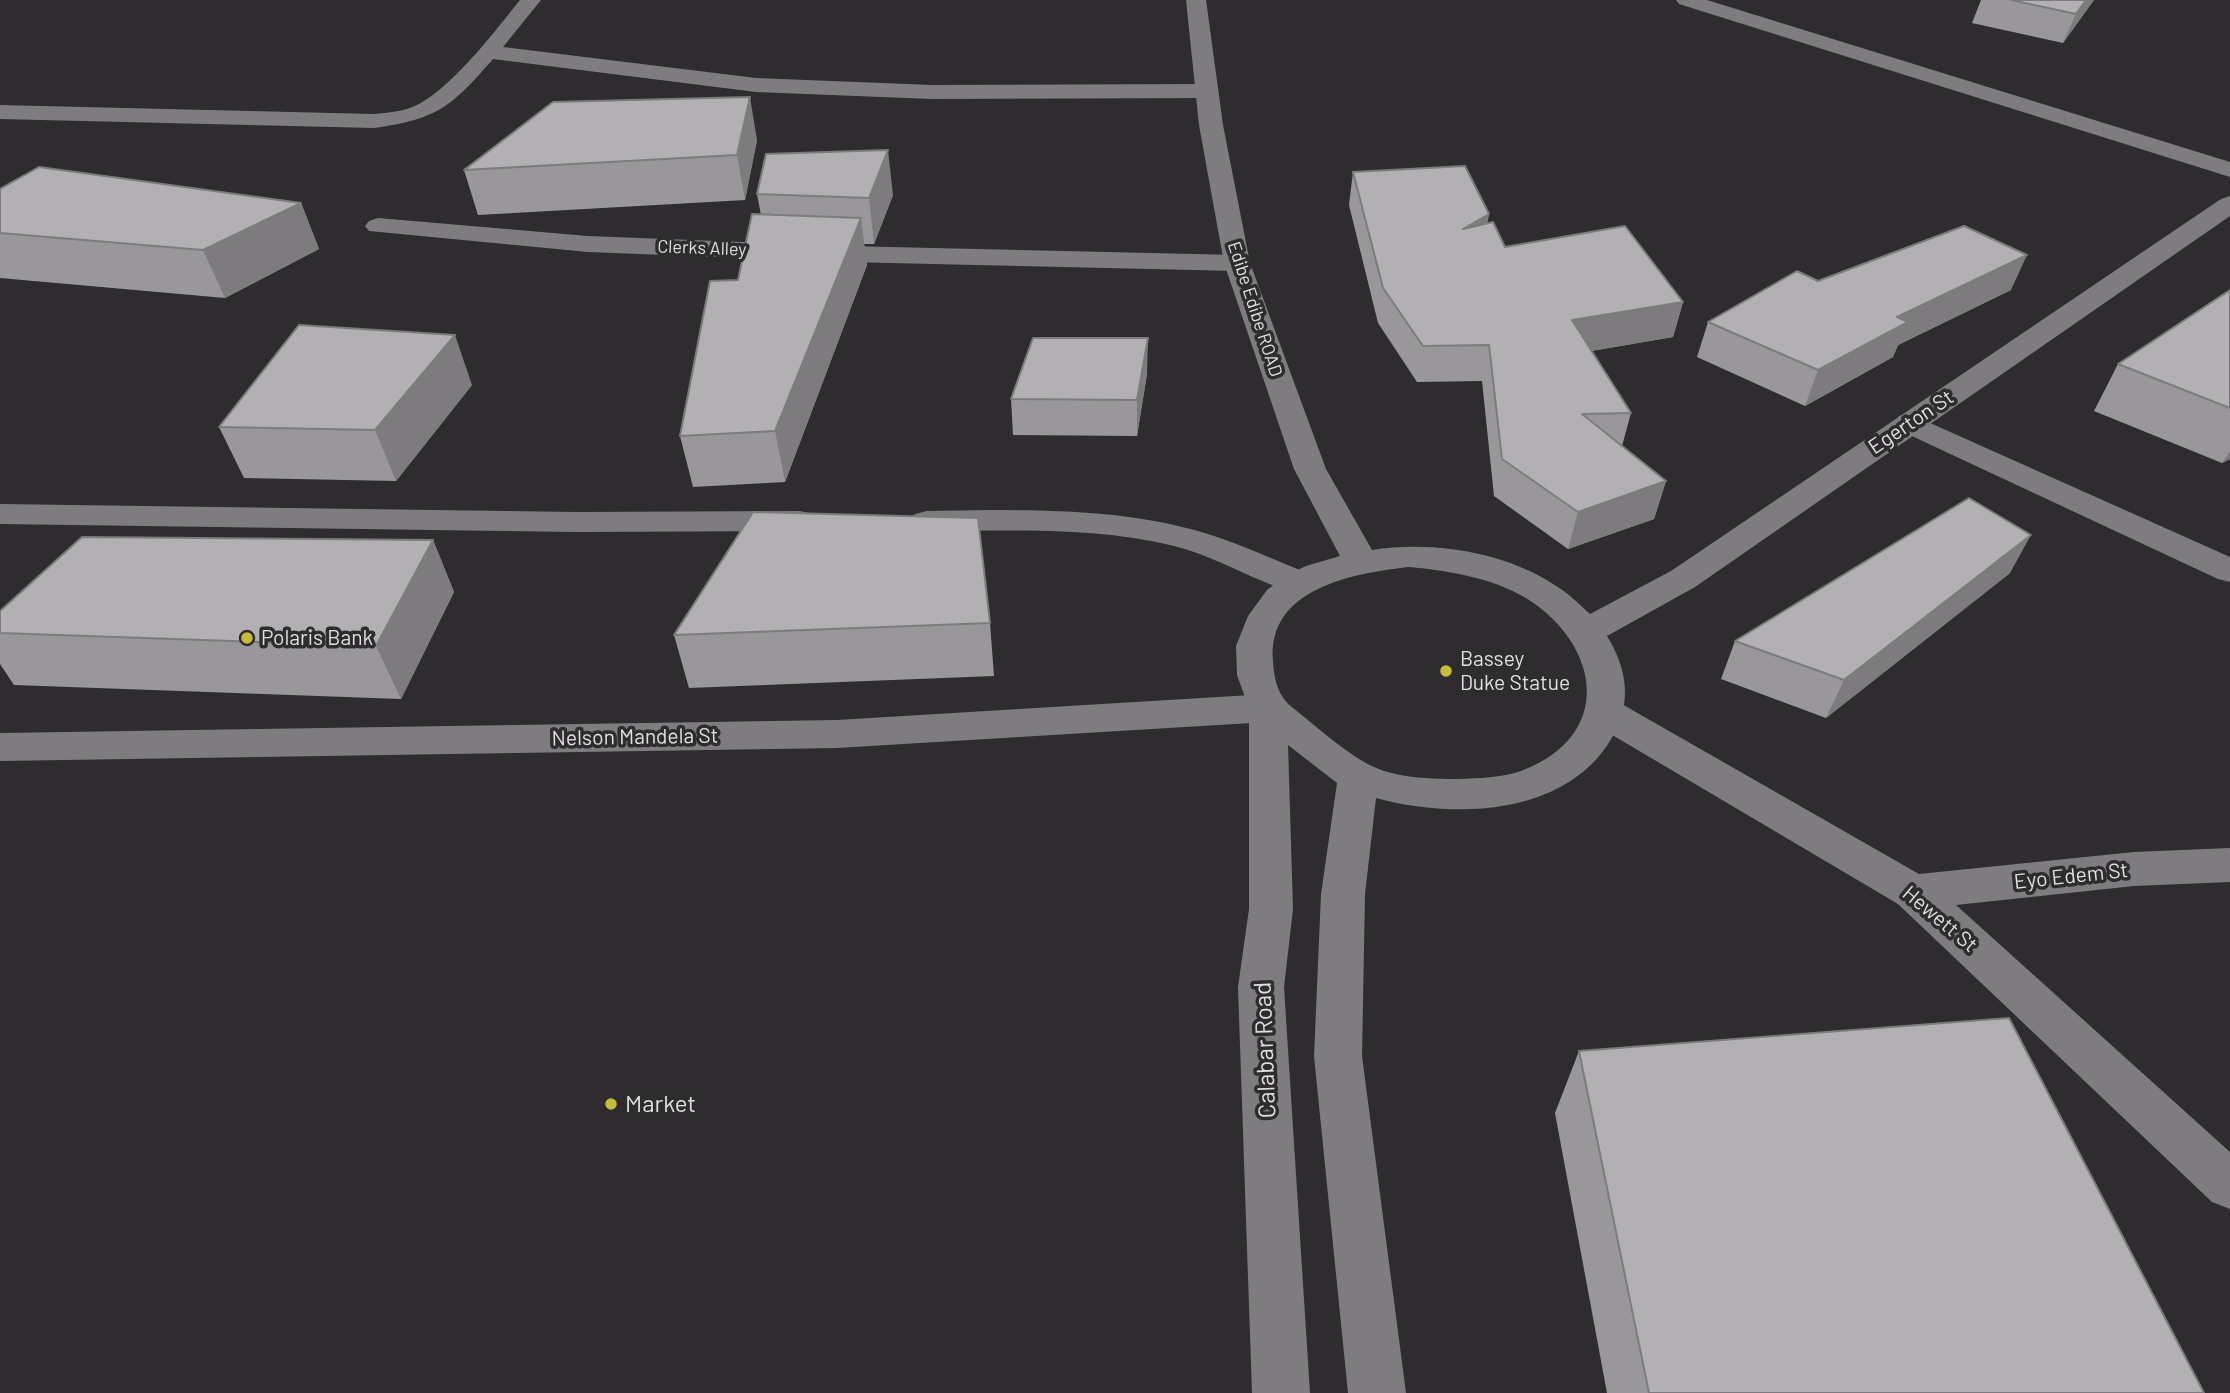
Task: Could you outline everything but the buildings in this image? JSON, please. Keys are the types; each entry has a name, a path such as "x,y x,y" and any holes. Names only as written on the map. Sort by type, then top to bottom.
{"street":[{"path":"0,112 374,121 418,113 435,104 488,52 531,0"},
{"name":"Edibe Edibe ROAD","path":"1195,0 1207,91 1237,263 1310,469 1360,560"},
{"path":"1686,0 2230,170"},
{"path":"488,52 756,85 932,92 1207,91"},
{"name":"Egerton St","path":"1586,632 1683,579 2229,205"},
{"name":"Clerks Alley","path":"378,226 587,244 846,254 1237,263"},
{"path":"1910,423 2230,571"},
{"path":"0,514 577,522 836,521"},
{"path":"890,521 999,521 1128,527 1181,537 1300,583"},
{"path":"1409,556 1460,561 1510,577 1553,600 1586,632 1607,672 1606,713 1585,750 1543,778 1487,794 1421,793 1358,777 1268,708 1254,673 1255,638 1272,607 1300,583 1328,569 1360,560 1409,556"},
{"name":"Nelson Mandela St","path":"0,747 836,734 1268,708"},
{"name":"Calabar Road","path":"1268,708 1271,909 1261,987 1281,1393"},
{"name":"Hewett St","path":"1606,713 1913,892 2230,1185"},
{"path":"1358,777 1343,894 1338,1056 1377,1393"},
{"name":"Eyo Edem St","path":"1913,892 2134,869 2230,866"}],"place":[{"name":"Polaris Bank","path":"247,638"},
{"name":"Bassey Duke Statue","path":"1446,671"},
{"name":"Market","path":"611,1104"}]}
